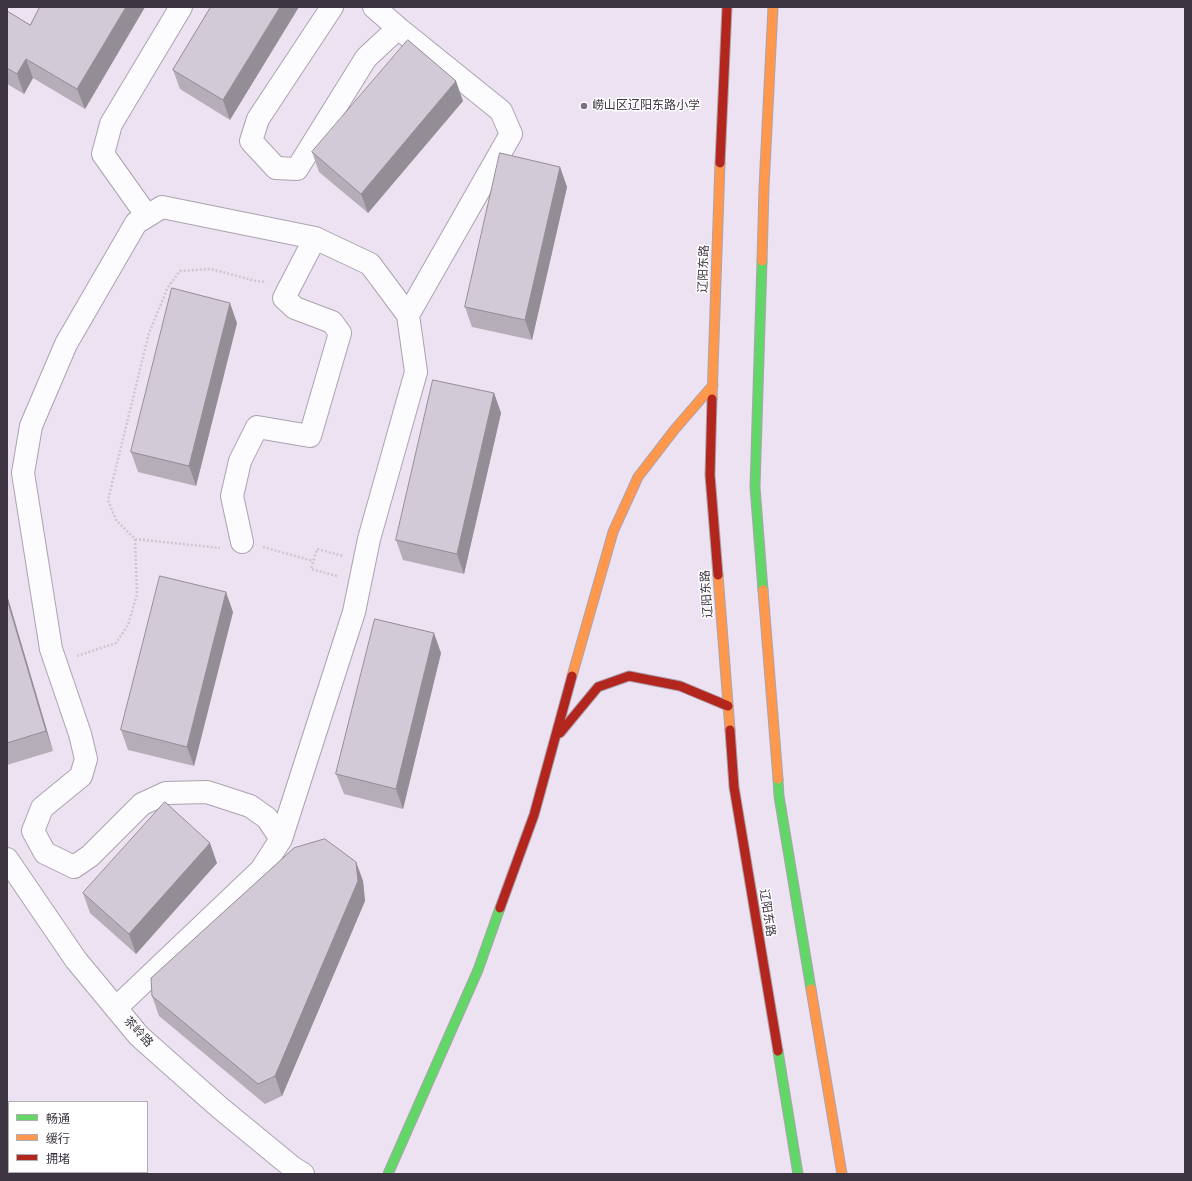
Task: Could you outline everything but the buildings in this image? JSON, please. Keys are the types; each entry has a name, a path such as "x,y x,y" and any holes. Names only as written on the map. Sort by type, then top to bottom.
{"main road":[{"name":"辽阳东路","path":"727,7 719,175 710,476 734,787 798,1174"},
{"path":"773,7 764,196 755,487 779,796 842,1174"},
{"path":"388,1174 478,970 534,816 613,532 638,477 675,429 713,385"},
{"path":"555,739 598,687 629,676 680,686 728,706"}],"street":[{"path":"147,216 103,154 111,124 181,7"},
{"path":"332,7 258,119 251,141 276,168 297,169 366,58 398,28"},
{"path":"374,7 501,111 511,134 408,316"},
{"path":"116,1008 261,870 281,839 354,612 369,539 416,372 408,316 370,264 315,238 162,207 136,223 66,344 31,426 15,475 51,649 80,734 86,759 81,776 42,808 33,831 45,853 74,867 90,856 142,804 166,793 207,792 250,806 267,818 281,839"},
{"path":"242,542 232,496 240,461 257,426 310,436 340,333 332,322 295,308 284,298 315,238"},
{"name":"茶岭路","path":"7,859 76,960 140,1036 219,1106 292,1167 303,1174"}],"path":[{"path":"295,276 270,282 256,282 211,269 180,271 168,286 149,333 108,500 116,520 135,539 241,551 242,542 313,561"},
{"path":"56,664 116,643 128,625 137,594 135,539"},
{"path":"311,569 317,549"}],"traffic: fast":[{"path":"762,261 755,487 763,590"},
{"path":"778,779 779,796 811,989"},
{"path":"388,1174 478,970 500,908"},
{"path":"778,1051 798,1174"}],"traffic: slow":[{"path":"762,261 773,7"},
{"path":"712,399 720,163"},
{"path":"572,676 613,532 638,477 675,429 713,385"},
{"path":"718,575 730,730"},
{"path":"763,590 778,779"},
{"path":"811,989 842,1174"}],"traffic: jam":[{"path":"720,163 727,7"},
{"path":"712,399 710,475 718,575"},
{"path":"500,908 534,815 572,676"},
{"path":"560,733 598,687 629,676 680,686 728,706"},
{"path":"730,730 734,787 778,1051"}],"place":[{"name":"崂山区辽阳东路小学","path":"584,106"}]}
